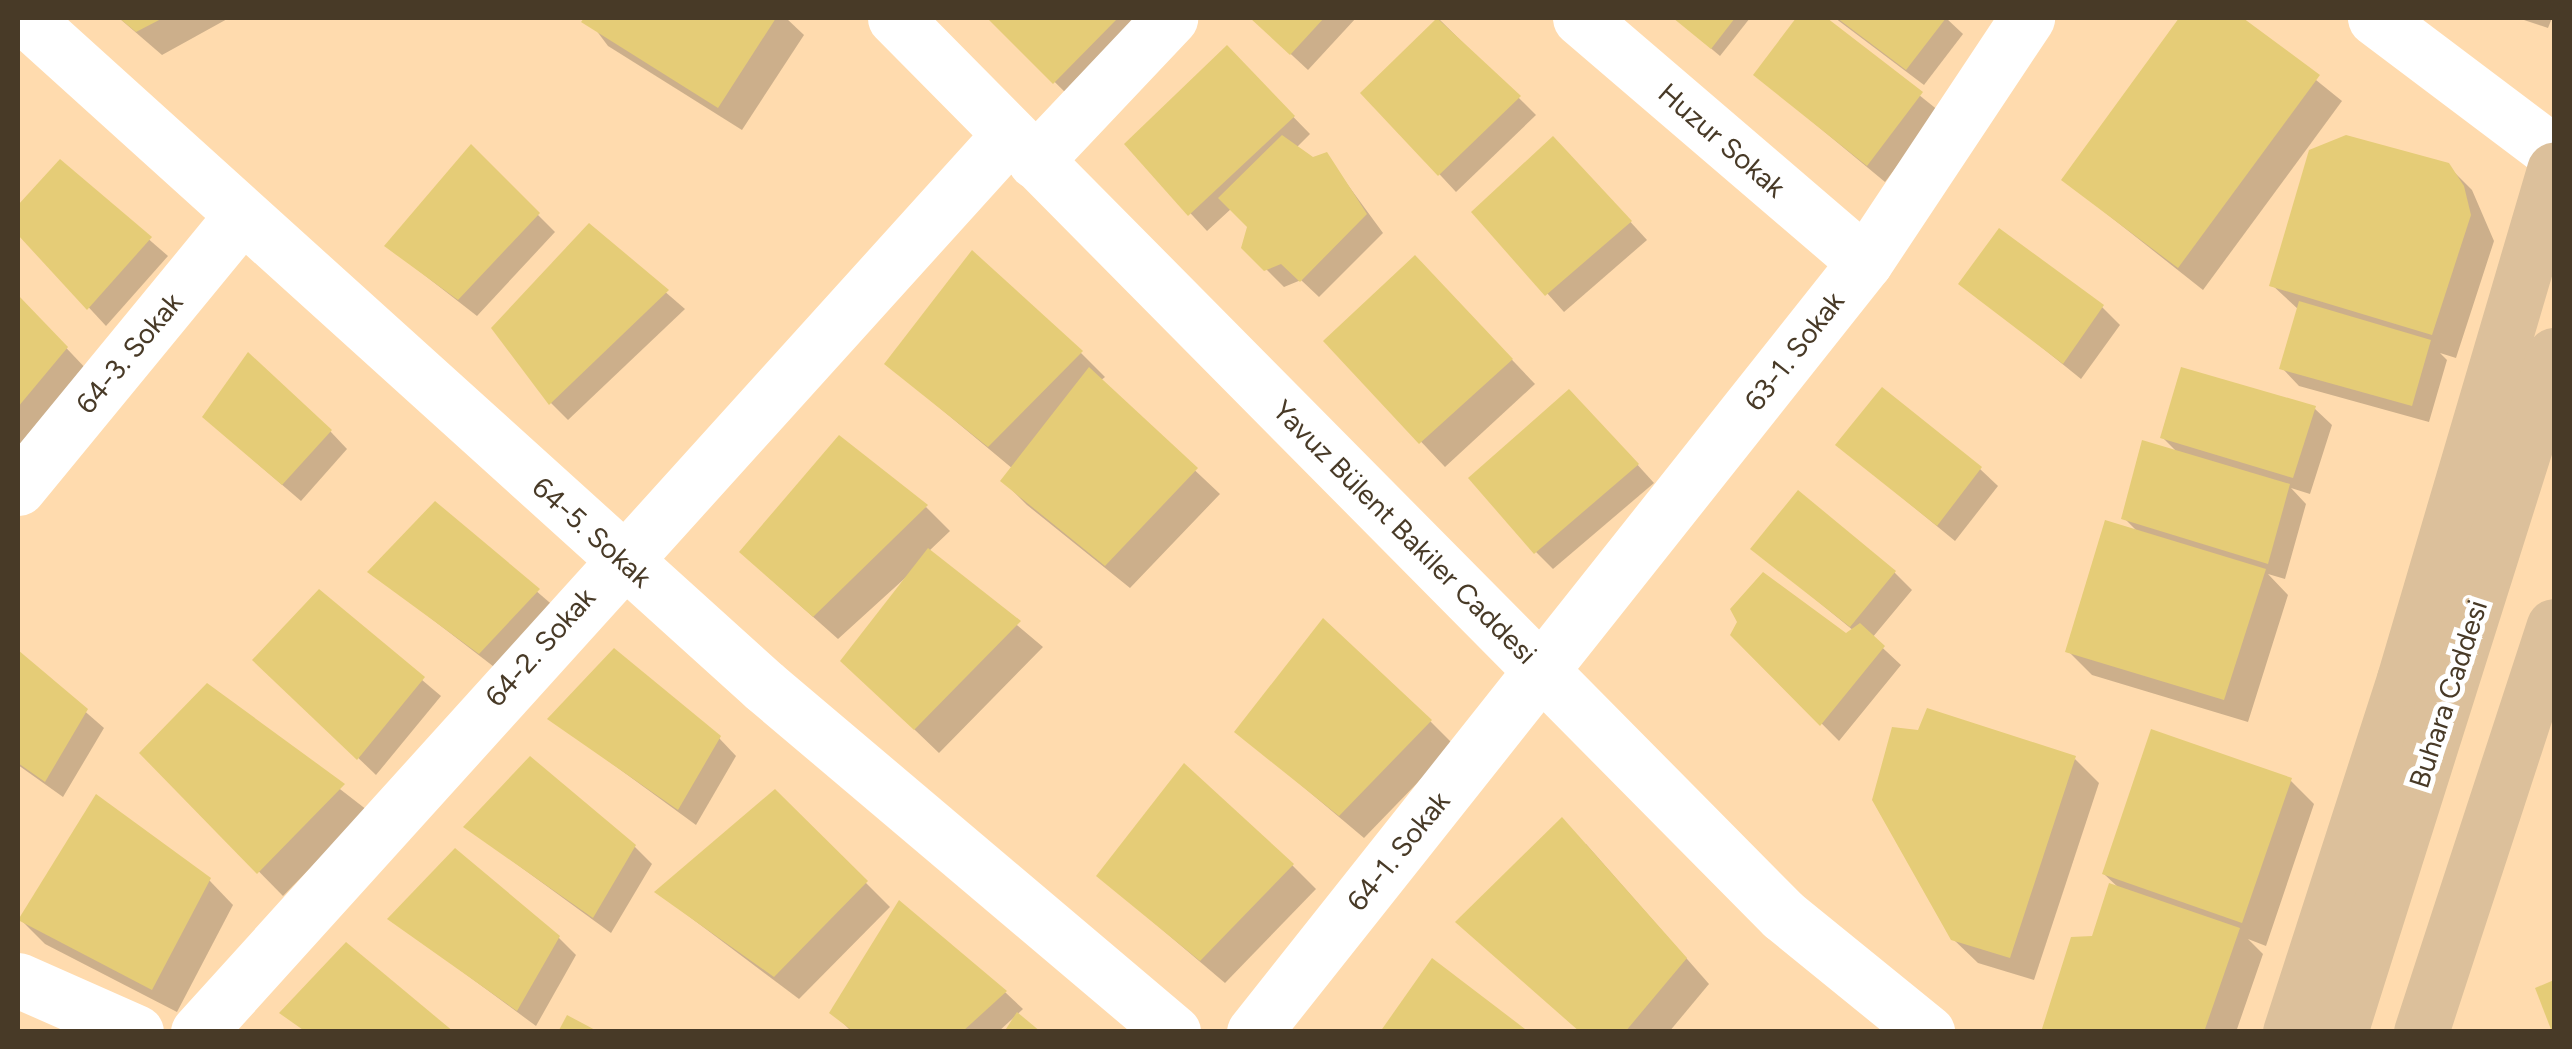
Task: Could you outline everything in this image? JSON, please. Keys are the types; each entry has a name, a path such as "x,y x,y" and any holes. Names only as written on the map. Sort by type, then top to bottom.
{"main road":[{"path":"2290,1032 2404,679 2554,170"},
{"name":"Buhara Caddesi","path":"2340,1032 2554,355"},
{"name":"Buhara Caddesi","path":"2370,1032 2554,464"},
{"path":"2421,1032 2554,626"}],"street":[{"name":"64-5. Sokak","path":"25,18 240,218 620,558 1173,1032"},
{"name":"Yavuz Bülent Bakiler Caddesi","path":"896,18 1783,915 1927,1032"},
{"name":"64-2. Sokak","path":"198,1032 620,558 1022,148 1170,18"},
{"name":"Huzur Sokak","path":"1580,18 1865,262"},
{"name":"63-1. Sokak","path":"1543,670 1865,262 2027,18"},
{"path":"2375,18 2554,153"},
{"name":"64-3. Sokak","path":"18,488 240,218"},
{"name":"64-1. Sokak","path":"1254,1032 1543,670"},
{"path":"18,980 136,1032"}],"building":[{"path":"119,18 163,18 136,32"},
{"path":"584,18 776,18 718,108 581,22"},
{"path":"987,18 1118,18 1053,84"},
{"path":"1250,18 1324,18 1290,55"},
{"path":"1437,18 1521,96 1438,176 1360,93"},
{"path":"1673,18 1735,18 1711,49"},
{"path":"1796,18 1827,18 1923,92 1867,166 1753,75"},
{"path":"1837,18 1946,18 1906,70"},
{"path":"2179,18 2243,18 2320,75 2178,268 2061,180"},
{"path":"1227,45 1295,116 1188,216 1124,144"},
{"path":"1282,135 1313,157 1327,152 1367,214 1300,282 1281,264 1264,271 1241,248 1247,227 1218,198"},
{"path":"2346,135 2449,163 2464,186 2471,215 2432,335 2269,286 2309,150"},
{"path":"1553,136 1632,221 1545,296 1471,212"},
{"path":"471,144 540,213 458,300 384,246"},
{"path":"60,159 152,237 87,310 18,235 18,205"},
{"path":"589,223 669,290 549,405 491,328"},
{"path":"1999,228 2104,305 2063,364 1958,284"},
{"path":"972,250 1083,351 988,447 884,364"},
{"path":"1415,255 1513,359 1419,444 1323,341"},
{"path":"18,295 68,347 18,407"},
{"path":"2299,301 2431,340 2412,406 2279,369"},
{"path":"248,352 332,430 282,485 202,417"},
{"path":"1089,367 1198,468 1105,566 1000,481"},
{"path":"2181,367 2316,406 2293,478 2160,438"},
{"path":"1882,387 1982,467 1937,526 1835,445"},
{"path":"1569,389 1639,464 1534,554 1468,478"},
{"path":"839,435 928,505 813,617 739,552"},
{"path":"2142,440 2290,484 2268,564 2121,519"},
{"path":"1798,490 1896,571 1850,627 1750,549"},
{"path":"435,501 540,589 479,654 367,572"},
{"path":"2105,520 2266,569 2224,700 2065,652"},
{"path":"928,548 1021,621 914,730 840,661"},
{"path":"1763,572 1846,633 1860,623 1885,646 1820,726 1730,635 1737,622 1730,609"},
{"path":"319,589 425,677 357,760 252,660"},
{"path":"1323,618 1432,720 1339,816 1234,732"},
{"path":"614,648 721,736 678,810 547,719"},
{"path":"18,650 88,709 45,782 18,763"},
{"path":"207,683 345,784 257,874 139,753"},
{"path":"1927,708 2076,756 2010,958 1951,940 1872,800 1892,727 1918,730"},
{"path":"2151,729 2292,778 2242,923 2102,874"},
{"path":"530,756 636,845 593,918 463,827"},
{"path":"1184,763 1294,864 1200,961 1096,876"},
{"path":"775,789 868,881 774,977 654,892"},
{"path":"96,794 211,878 152,990 18,920"},
{"path":"1562,817 1687,958 1625,1032 1580,1032 1455,922"},
{"path":"455,848 560,936 517,1011 387,919"},
{"path":"2109,883 2240,928 2204,1032 2041,1032 2071,937 2092,936"},
{"path":"899,900 1007,991 962,1032 854,1032 829,1013"},
{"path":"346,942 454,1032 306,1032 279,1013"},
{"path":"1432,958 1529,1032 1380,1032"},
{"path":"2554,980 2554,1032 2552,1032 2535,988"},
{"path":"1017,1012 1041,1032 1004,1032"},
{"path":"567,1015 599,1032 558,1032"}]}
